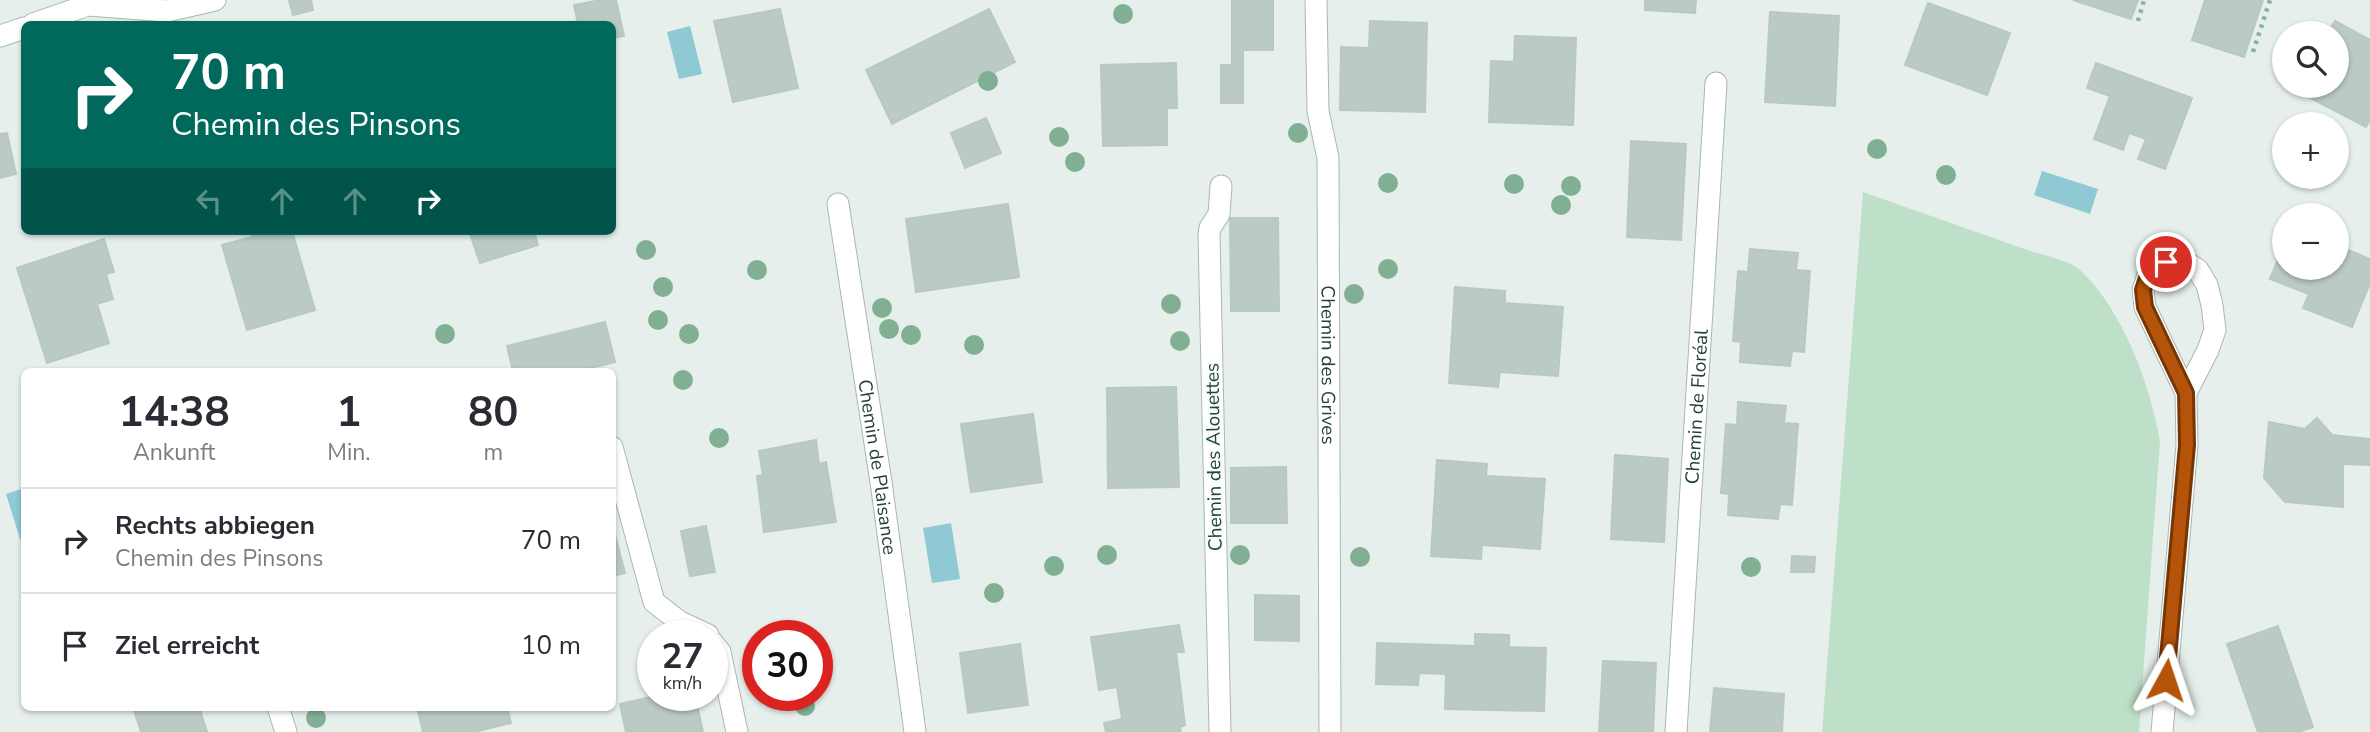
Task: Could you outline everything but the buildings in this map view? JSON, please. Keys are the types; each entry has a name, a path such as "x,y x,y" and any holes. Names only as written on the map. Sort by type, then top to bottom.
{"street":[{"path":"42,21 88,5 167,11 215,0"},
{"name":"Chemin des Grives","path":"1316,0 1318,111 1328,158 1329,732"},
{"path":"0,36 21,29"},
{"name":"Chemin de Floréal","path":"1676,732 1716,83"},
{"name":"Chemin des Alouettes","path":"1220,732 1209,235 1210,228 1219,214 1221,186"},
{"name":"Chemin de Plaisance","path":"838,204 881,482 915,732"},
{"path":"2161,732 2187,445 2186,393 2145,307 2143,290 2147,278 2155,268 2166,262 2189,264 2199,270 2207,285 2212,305 2215,330 2186,393"},
{"path":"616,462 654,602 677,620"},
{"path":"728,690 737,732"},
{"path":"279,711 286,732"}],"path":[{"path":"2138,21 2144,0"},
{"path":"2253,52 2270,0"}],"green space":[{"path":"1863,192 2070,264 2080,270 2095,286 2122,327 2142,372 2160,441 2139,732 1822,732"}],"water":[{"path":"690,26 702,74 679,79 667,32"},
{"path":"2042,171 2098,189 2090,214 2034,195"},
{"path":"21,489 21,539 20,539 6,494"},
{"path":"951,523 960,579 932,583 923,528"}],"route":[{"path":"2166,262 2155,268 2147,278 2143,290 2145,307 2186,393 2187,445 2166,680"}]}
